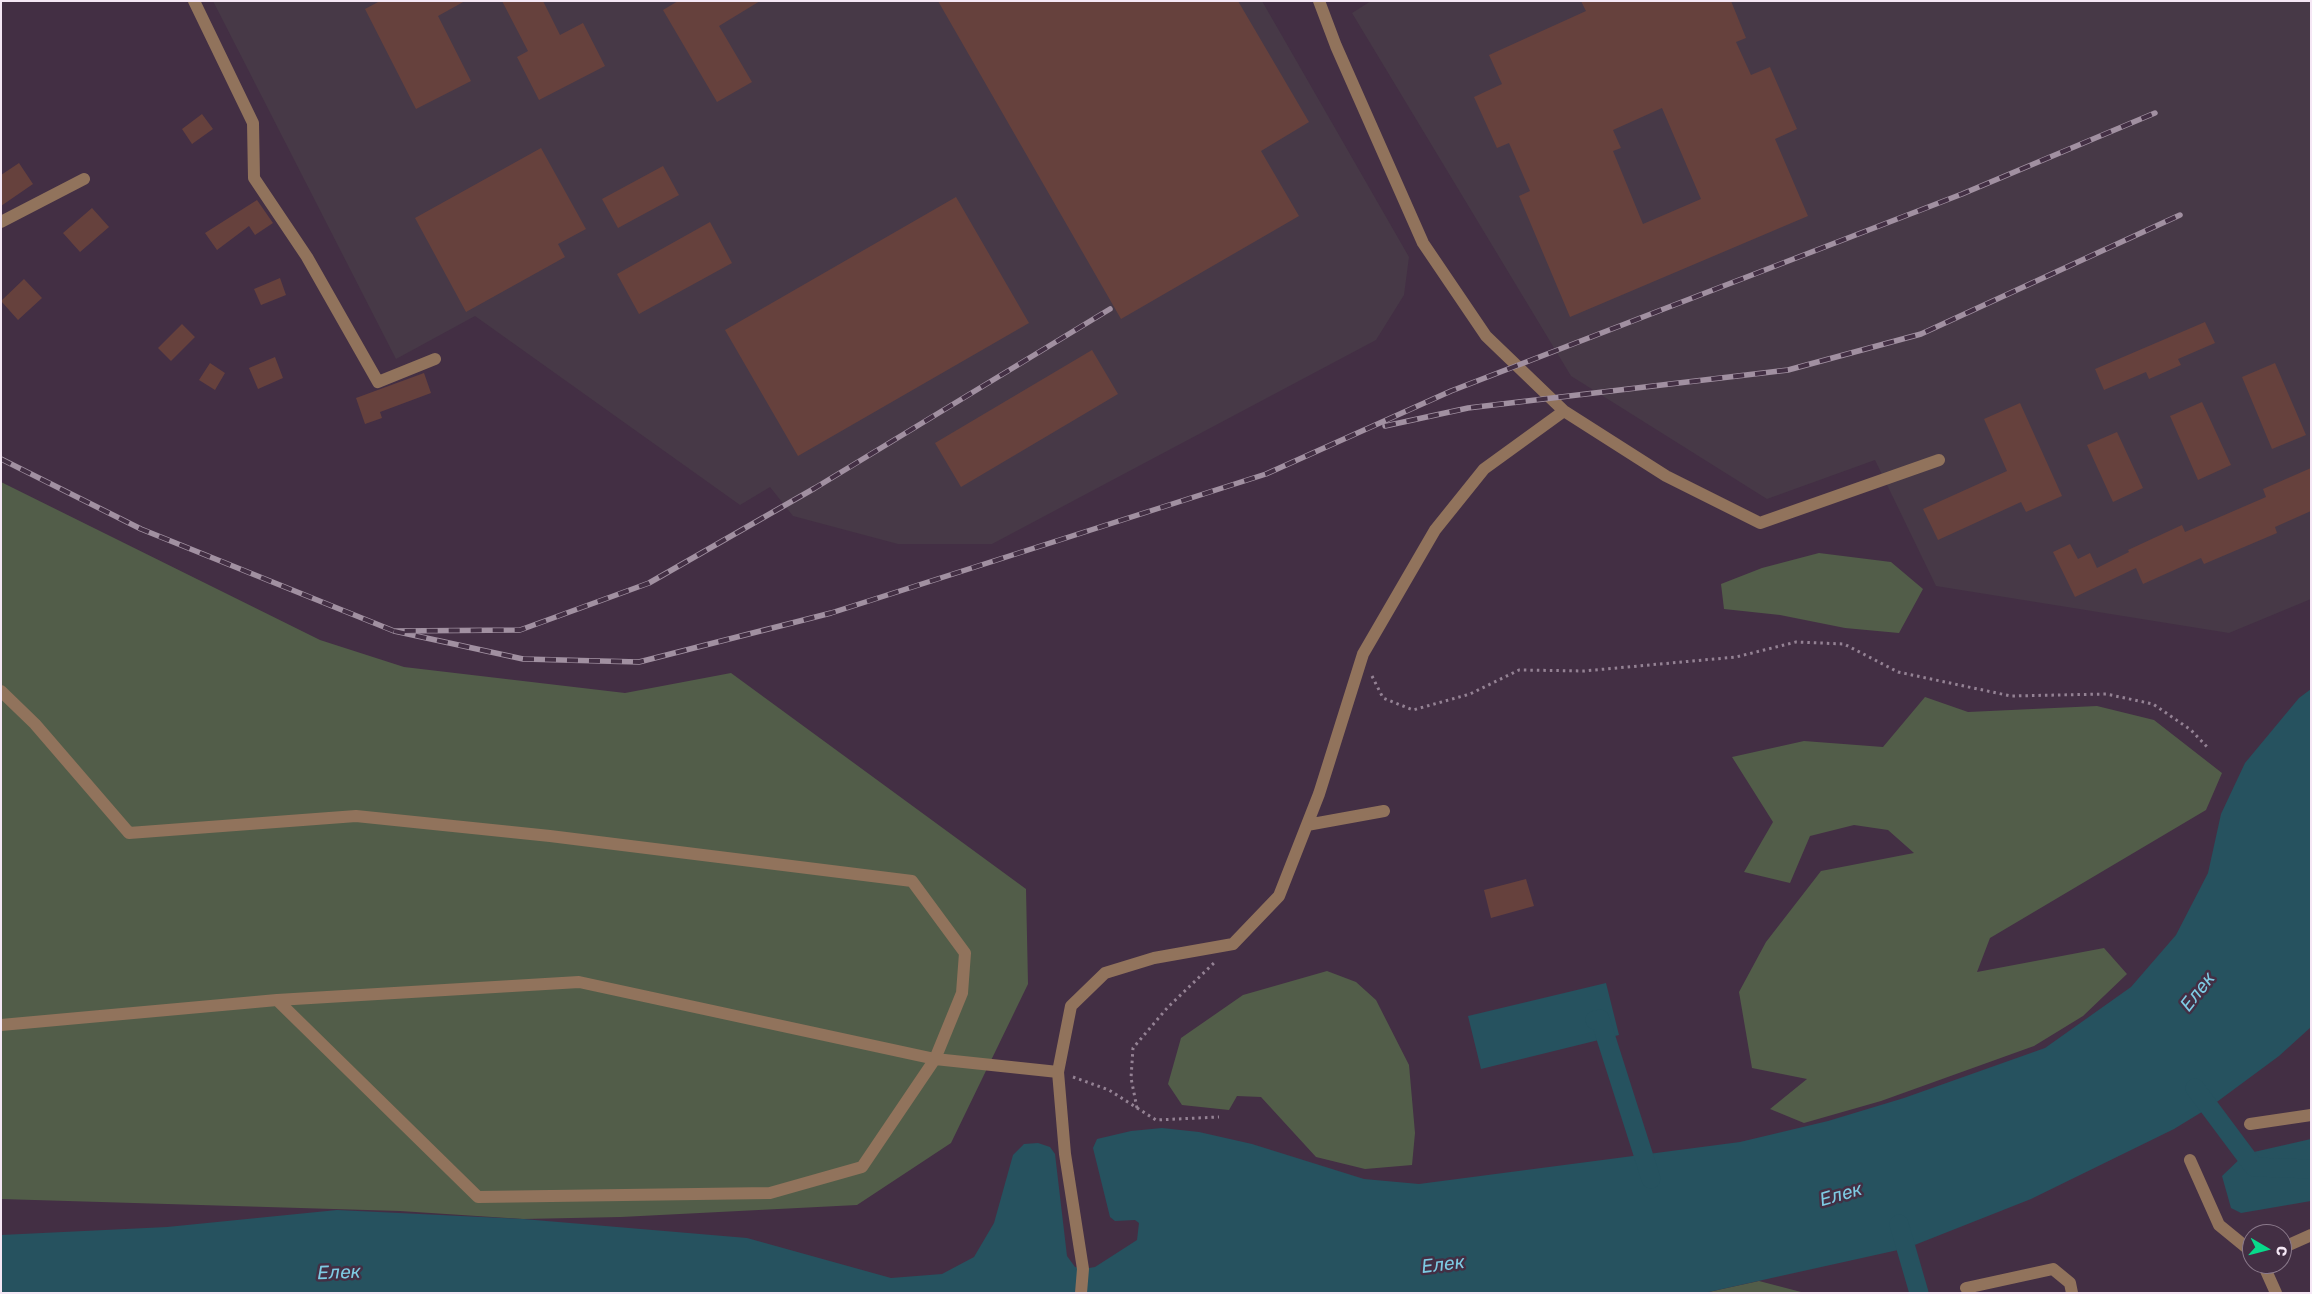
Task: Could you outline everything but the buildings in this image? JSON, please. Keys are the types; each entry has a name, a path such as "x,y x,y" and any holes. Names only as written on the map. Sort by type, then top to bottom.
{"street":[{"path":"194,1 253,123 254,178 307,257 378,382 436,359"},
{"path":"1319,1 1336,46 1423,243 1486,336 1564,411 1666,476 1760,523 1939,460"},
{"path":"1,222 84,179"},
{"path":"1082,1293 1083,1269 1065,1154 1058,1072 1071,1006 1104,973 1154,958 1233,944 1279,896 1319,794 1363,654 1435,530 1484,469 1564,411"},
{"path":"1,691 35,724 129,833 356,816 550,836 912,881 965,953 962,994 935,1059 862,1167 770,1193 478,1197 277,1000"},
{"path":"1307,825 1384,811"},
{"path":"1,1025 277,1000 578,982 935,1059 1058,1072"},
{"path":"2250,1124 2311,1115"},
{"path":"2190,1160 2219,1225 2242,1244"},
{"path":"2292,1244 2311,1235"},
{"path":"1966,1288 2053,1269 2070,1283 2072,1293"},
{"path":"2267,1274 2276,1293"}],"path":[{"path":"1363,654 1383,698 1413,710 1470,694 1518,670 1584,671 1736,656 1796,642 1844,644 1898,672 2011,696 2106,694 2153,704 2192,730 2209,749"},
{"path":"1137,1108 1131,1078 1133,1048 1168,1006 1233,944"},
{"path":"1058,1072 1109,1090 1156,1120 1219,1117"}],"shaded area":[{"path":"213,1 1262,1 1409,257 1404,295 1376,340 992,544 898,544 793,516 770,487 740,505 475,316 396,359"},
{"path":"1371,1 2311,1 2311,599 2229,633 1936,586 1875,460 1767,499 1571,376 1352,13"}],"green space":[{"path":"1,482 320,640 404,667 625,693 731,673 1026,889 1028,984 951,1143 857,1205 621,1217 523,1219 400,1211 1,1199"},
{"path":"1819,553 1891,562 1923,589 1899,633 1845,628 1780,615 1724,609 1721,584 1762,568"},
{"path":"1925,697 1968,712 2097,706 2154,720 2222,773 2206,810 1990,938 1977,972 2104,948 2127,974 2083,1016 2034,1046 1881,1101 1804,1123 1770,1109 1807,1079 1752,1068 1739,992 1766,942 1821,871 1914,853 1888,830 1854,825 1810,836 1790,883 1744,872 1773,822 1732,757 1804,741 1883,747"},
{"path":"1327,971 1356,982 1376,1000 1409,1065 1415,1133 1412,1165 1365,1169 1316,1157 1261,1097 1237,1096 1229,1110 1182,1105 1168,1084 1181,1038 1243,995"},
{"path":"1759,1281 1805,1293 1704,1293"}],"water":[{"name":"Елек","path":"2311,689 2311,1027 2279,1056 2210,1107 2174,1129 2031,1199 1907,1248 1704,1293 1,1293 1,1235 167,1227 337,1210 523,1219 747,1238 891,1278 942,1274 974,1257 994,1223 1013,1155 1024,1144 1038,1143 1050,1147 1055,1154 1067,1256 1075,1267 1083,1269 1095,1267 1137,1240 1139,1223 1135,1220 1115,1221 1110,1217 1093,1148 1097,1139 1131,1131 1162,1128 1199,1132 1252,1144 1364,1179 1419,1184 1740,1142 1828,1121 1904,1098 2045,1048 2131,987 2176,935 2208,873 2221,814 2245,763 2299,698"},
{"path":"1606,983 1619,1035 1481,1069 1468,1016"},
{"path":"2311,1139 2311,1201 2241,1213 2231,1208 2222,1176 2245,1154"}],"waterway":[{"path":"1595,1020 1600,1019 1651,1179"},
{"path":"2195,1088 2254,1167 2311,1169"},
{"path":"1899,1224 1919,1293"}],"railway":[{"path":"394,631 523,659 639,662 831,613 1266,474 1451,391 1962,194 2155,113"},
{"path":"1385,426 1468,408 1788,370 1921,334 2180,215"},
{"path":"1,459 141,529 394,631 520,630 649,583 815,488 1110,309"}]}
